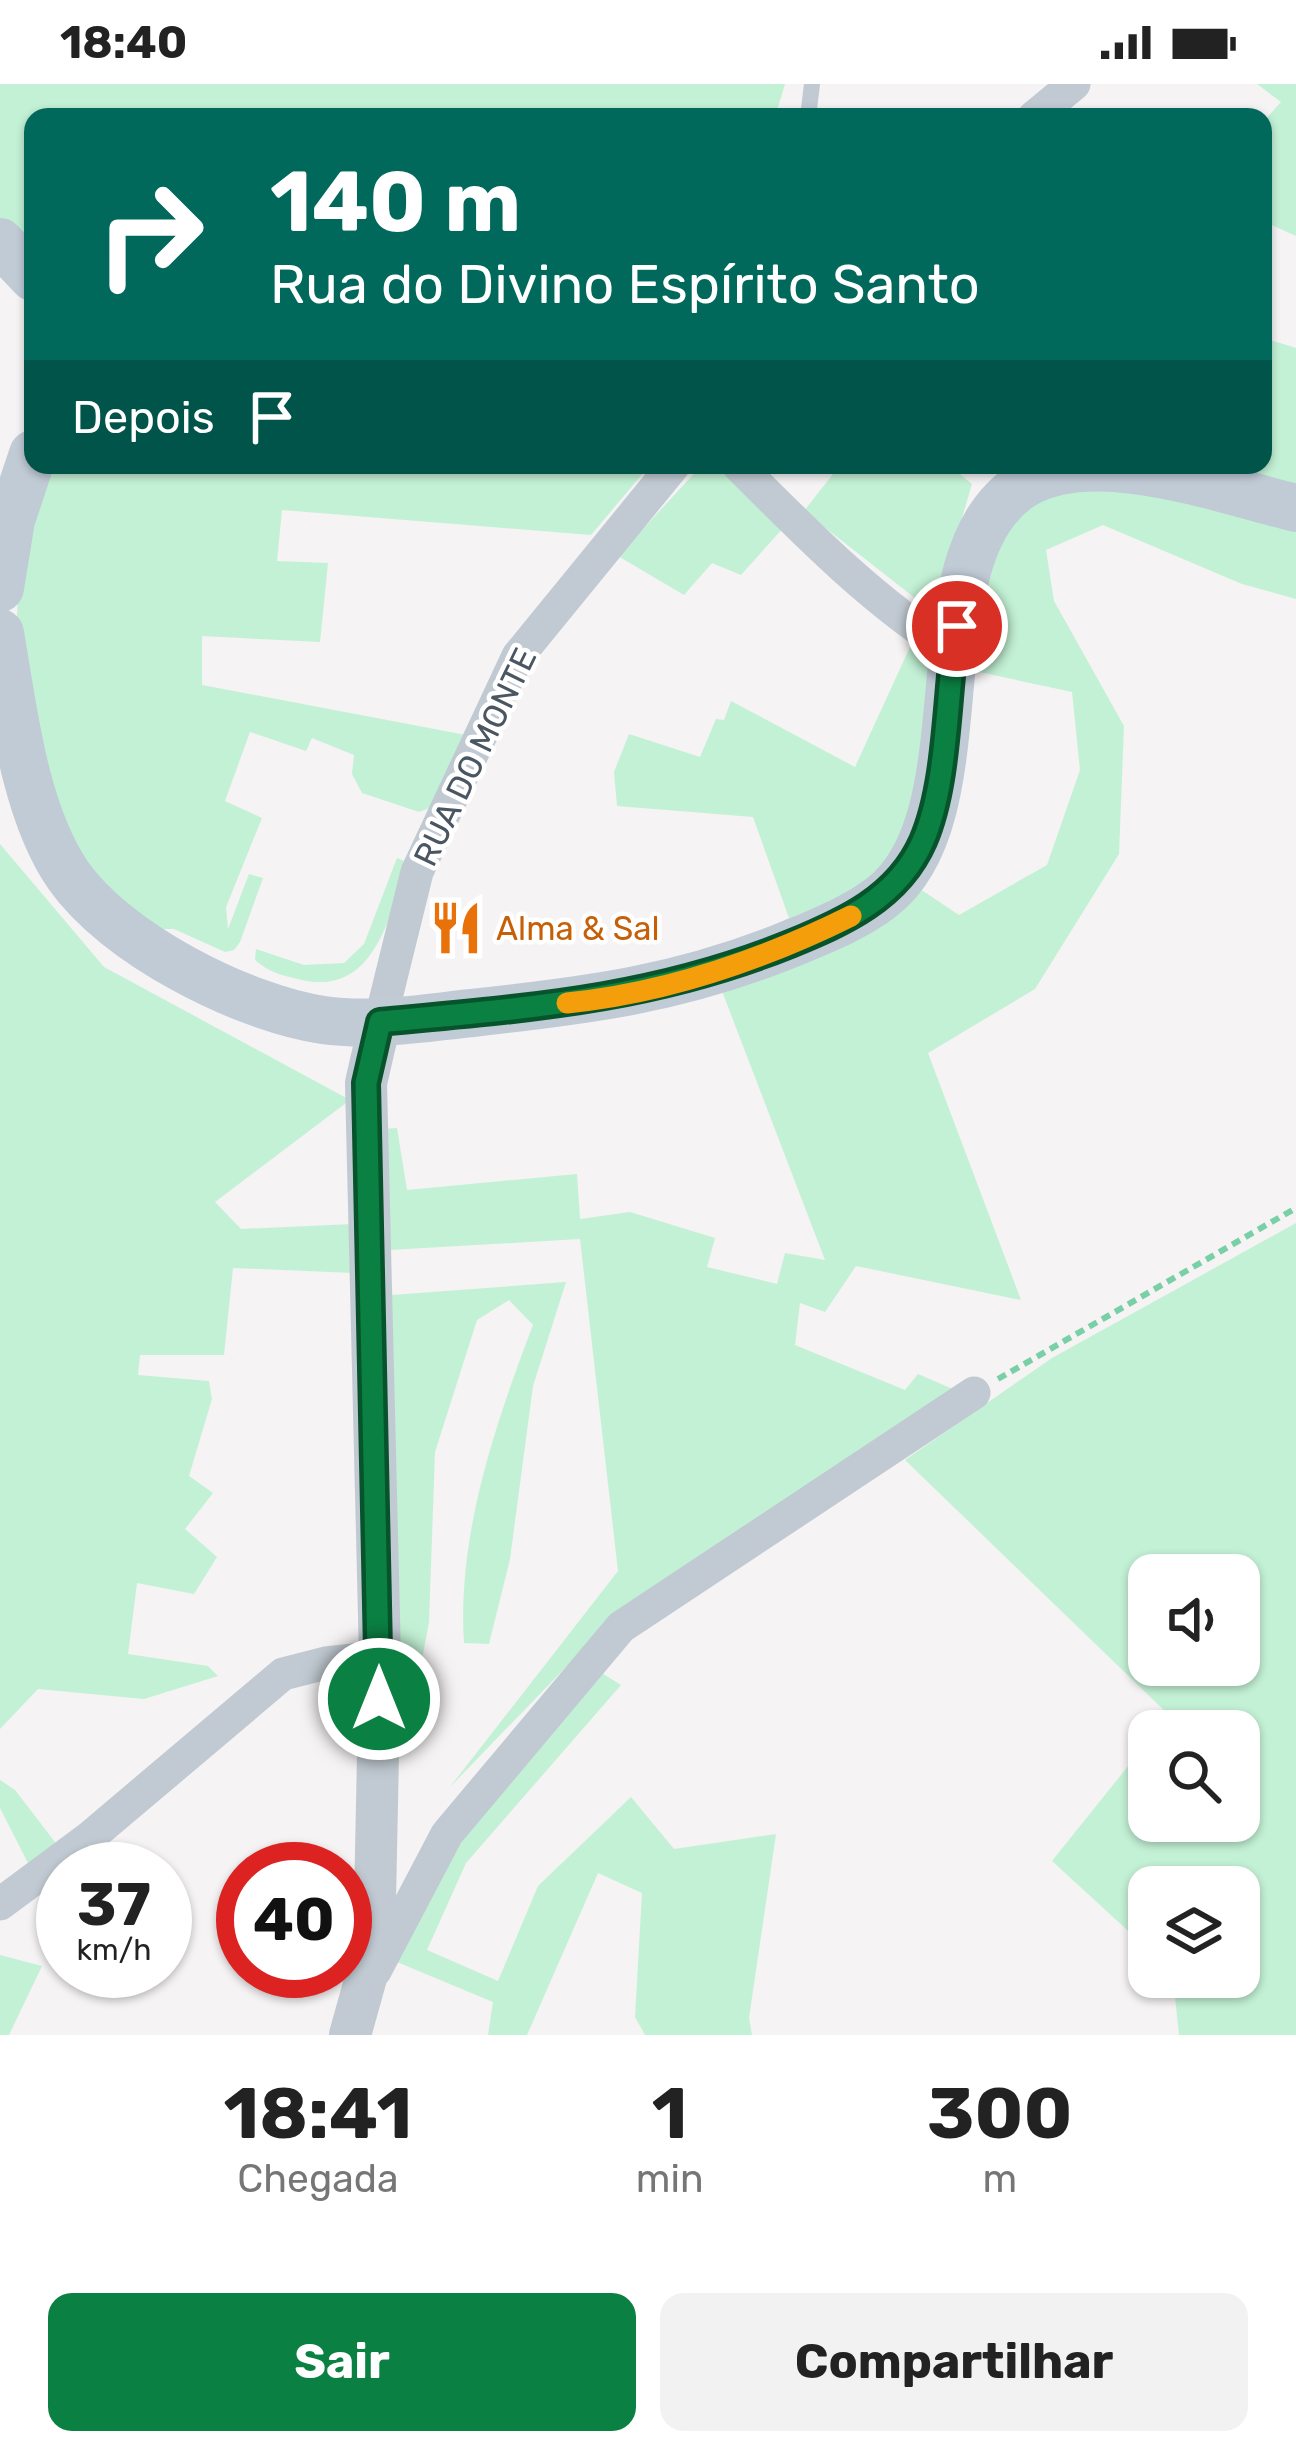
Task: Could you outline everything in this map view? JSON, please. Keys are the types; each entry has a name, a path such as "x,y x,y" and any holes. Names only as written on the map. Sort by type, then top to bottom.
{"main road":[{"path":"0,242 24,267"},
{"path":"0,588 11,520 26,474"},
{"path":"0,633 36,803 67,873 113,922 161,955 241,994 318,1019 380,1022 638,993 765,954 818,932 883,896 912,862 929,823 952,652 974,552 986,524 1012,494 1054,474"},
{"path":"1148,474 1296,508"}],"street":[{"path":"1045,108 1074,84"},
{"name":"RUA DO MONTE","path":"380,1022 417,872 518,656 667,474"},
{"path":"747,474 826,554 952,652"},
{"path":"372,1957 380,1658 366,1083 380,1022"},
{"path":"372,1977 447,1834 621,1627 974,1393"},
{"path":"0,1904 89,1838 283,1674 380,1658"},
{"path":"350,2035 362,1998"}],"path":[{"path":"974,1393 1296,1208"}],"green space":[{"path":"0,84 785,84 778,108 24,108 24,249 0,229"},
{"path":"1257,84 1296,84 1296,236 1272,225 1272,112 1281,102"},
{"path":"1272,341 1296,348 1296,493 1236,474 1272,474"},
{"path":"45,474 642,474 591,535 282,510 277,561 328,563 320,642 202,636 202,685 466,735 432,807 419,812 362,793 352,774 354,755 312,738 306,751 250,732 225,801 262,818 226,907 228,929 249,874 263,878 240,942 225,952 174,929 158,929 80,864 53,798 17,627 18,568"},
{"path":"694,474 728,474 784,527 741,575 712,563 684,595 618,556"},
{"path":"833,474 959,474 972,484 934,613 804,511"},
{"path":"1080,483 1140,488 1296,527 1296,599 1242,584 1103,525 1046,550 1054,601 1124,726 1119,854 1035,989 928,1053 1021,1300 856,1266 825,1312 800,1303 795,1345 905,1390 918,1374 955,1390 617,1614 450,1787 618,1571 580,1239 389,1250 383,1129 397,1128 407,1190 577,1174 580,1219 630,1212 715,1238 707,1267 777,1284 785,1253 825,1260 722,991 914,885 959,915 1047,865 1080,770 1072,692 970,670 986,562 1028,505"},
{"path":"910,647 935,664 905,844 857,893 789,918 753,817 617,806 614,772 629,734 700,757 716,719 724,720 731,701 855,767"},
{"path":"0,844 104,967 350,1100 215,1202 241,1229 352,1224 354,1273 233,1268 224,1355 140,1355 138,1375 209,1381 212,1399 189,1476 213,1493 185,1529 217,1557 194,1594 137,1583 128,1654 208,1666 218,1676 144,1699 38,1689 0,1729"},
{"path":"397,858 409,863 385,929 361,966 324,982 280,974 255,960 256,949 304,965 344,963 364,944"},
{"path":"1296,1223 1296,2035 1179,2035 1175,1998 1260,1998 1260,1866 1128,1866 1128,1931 1052,1861 1128,1766 1128,1842 1260,1842 1260,1710 1164,1710 1139,1686 1260,1686 1260,1554 1128,1554 1128,1675 905,1460 1052,1358"},
{"path":"566,1282 533,1386 510,1559 489,1644 464,1643 463,1602 482,1481 533,1325 509,1300 477,1320 435,1452 429,1622 416,1692 391,1690 392,1295"},
{"path":"597,1670 621,1685 466,1863 427,1950 498,1981 538,1886 631,1797 674,1849 776,1834 749,2018 752,2035 645,2035 635,2017 642,1893 598,1873 527,2035 488,2035 493,2002 397,1962 449,1850"},
{"path":"0,1780 15,1790 55,1842 36,1842 36,1865 31,1869 0,1808"},
{"path":"0,1955 36,1964 36,1979 9,2035 0,2035"}],"slow traffic":[{"path":"567,1003 638,993 710,973 851,916"}],"place":[{"name":"Alma & Sal","path":"456,928"}],"route":[{"path":"379,1699 366,1083 380,1022 638,993 765,954 818,932 883,896 912,862 929,823 957,626"}]}
